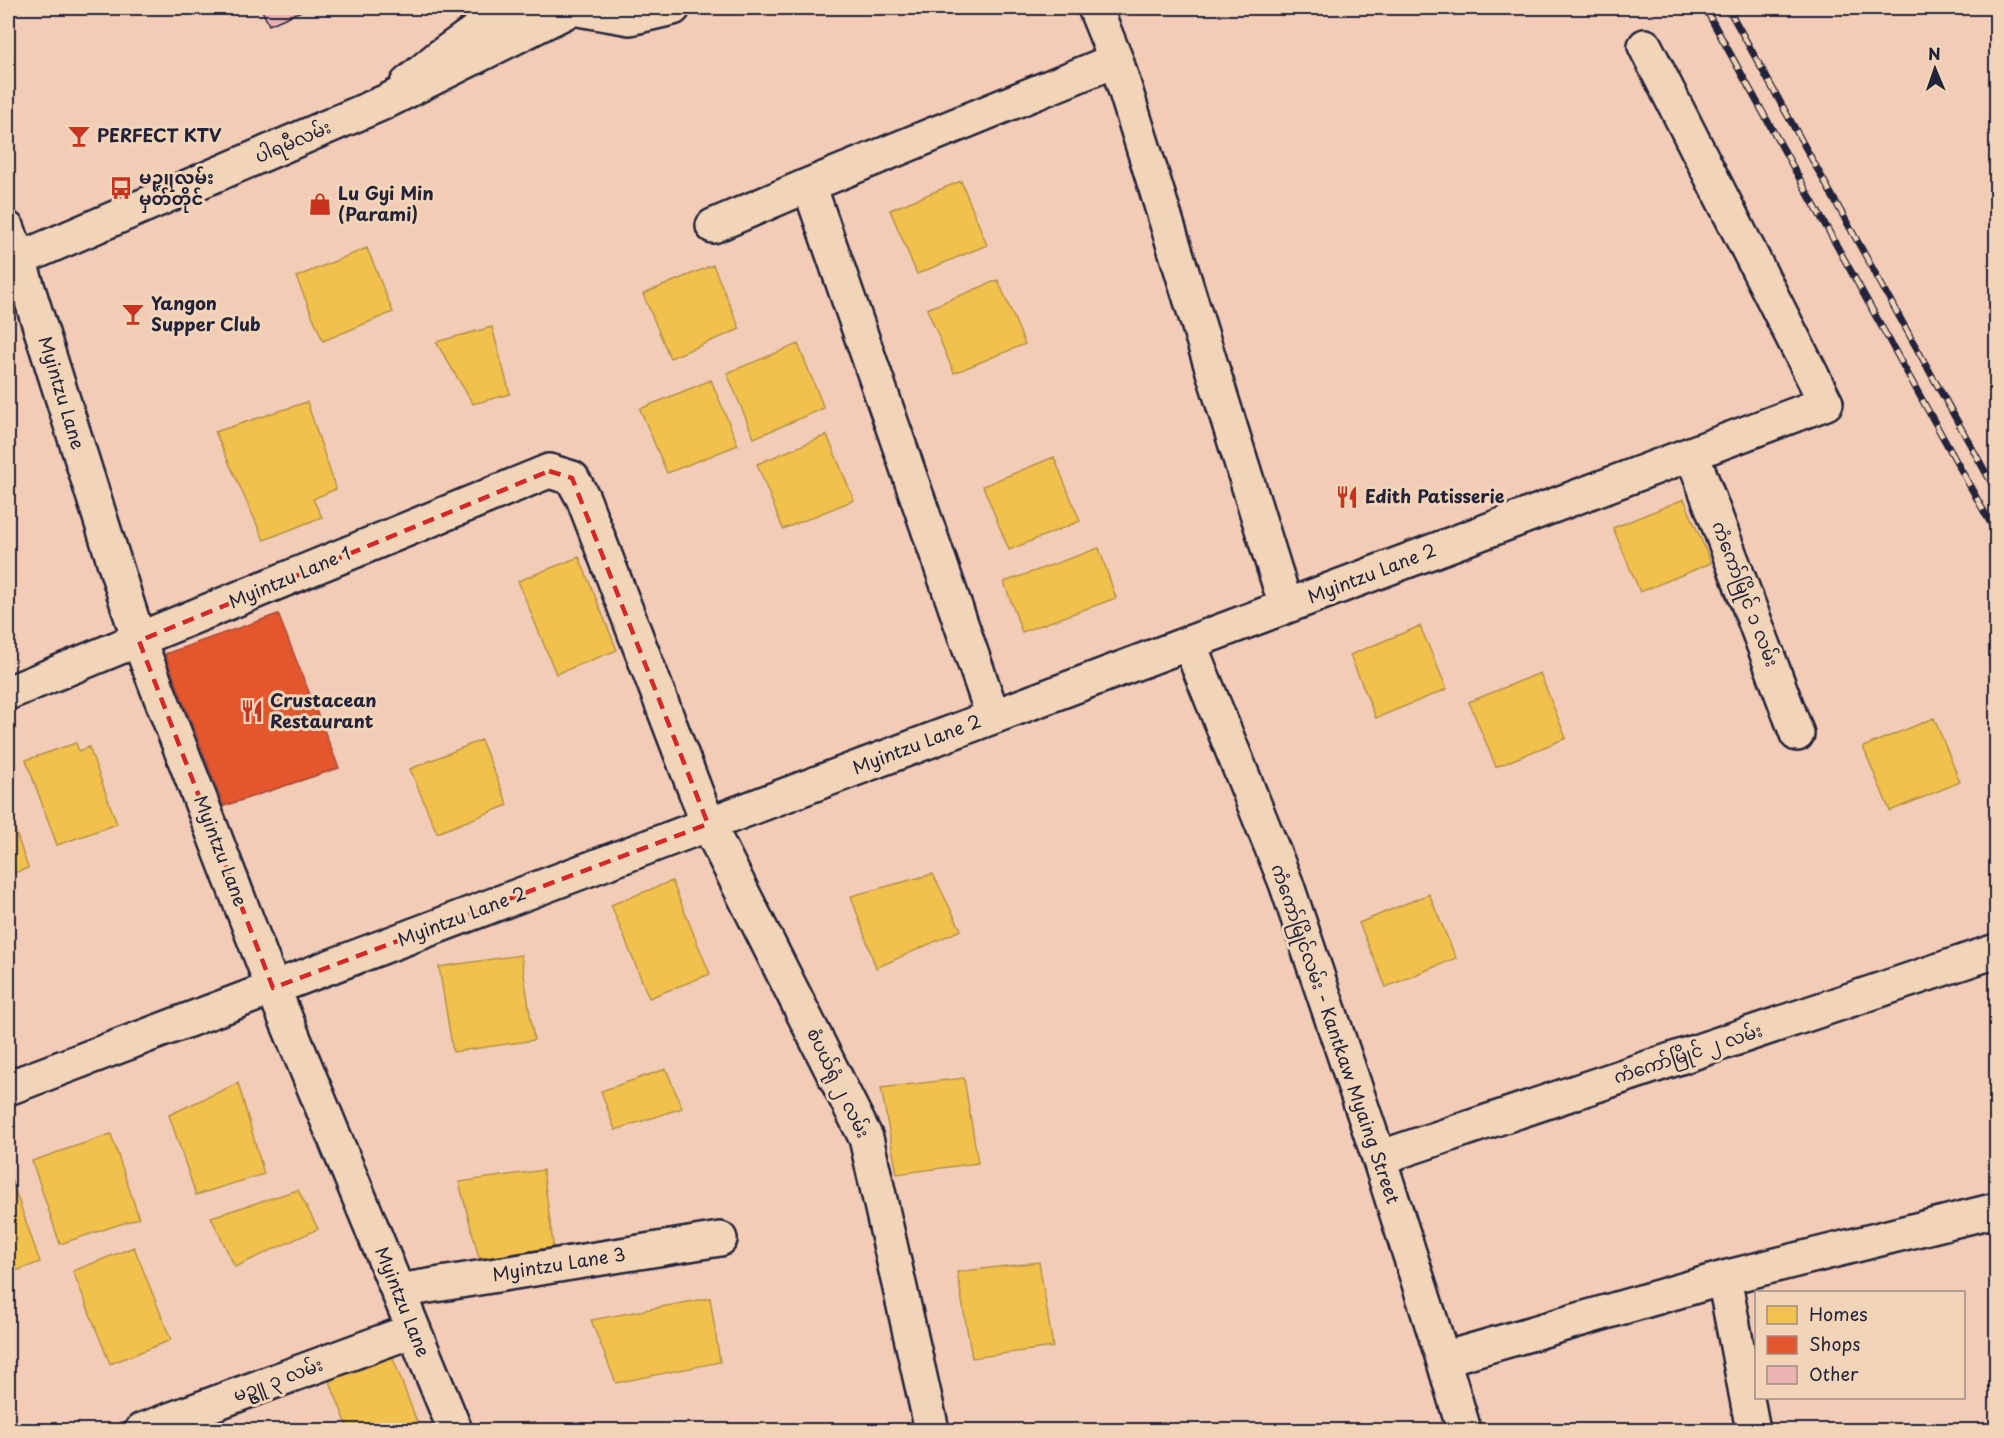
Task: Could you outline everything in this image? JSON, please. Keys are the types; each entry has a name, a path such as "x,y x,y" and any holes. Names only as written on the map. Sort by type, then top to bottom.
{"street":[{"path":"385,102 438,58 508,8"},
{"path":"572,8 630,18 673,8"},
{"name":"ပါရမီလမ်း","path":"13,262 385,102 572,8"},
{"path":"1095,8 1116,60 1286,606"},
{"name":"Myintzu Lane 2","path":"8,1088 1826,403 1645,46"},
{"path":"713,226 1116,60"},
{"path":"809,185 993,716"},
{"name":"Myintzu Lane","path":"8,229 13,262 139,641 273,988 455,1431"},
{"name":"ကံကော်မြိုင် ၁ လမ်း","path":"1692,454 1797,734"},
{"name":"Myintzu Lane 1","path":"8,693 549,471 572,478"},
{"name":"စံပယ်ရုံ ၂ လမ်း","path":"572,478 583,498 708,824 866,1138 932,1431"},
{"name":"ကံကော်မြိုင်လမ်း - Kantkaw Myaing Street","path":"1189,643 1286,884 1378,1158 1464,1431"},
{"name":"ကံကော်မြိုင် ၂ လမ်း","path":"1378,1158 1996,951"},
{"path":"1443,1359 1724,1278 1996,1210"},
{"name":"Myintzu Lane 3","path":"398,1291 720,1239"},
{"path":"1724,1278 1753,1431"},
{"name":"မဥ္ဇူ ၃ လမ်း","path":"142,1431 414,1330"}],"highlighted area":[{"path":"549,471 572,478 708,824 273,988 139,641"}],"building: Homes":[{"path":"961,181 987,245 917,274 890,210"},
{"path":"367,248 393,312 323,341 296,277"},
{"path":"713,265 740,329 670,358 643,294"},
{"path":"998,280 1025,344 954,373 927,309"},
{"path":"492,327 510,394 473,404 436,342"},
{"path":"798,344 824,408 754,438 727,373"},
{"path":"711,380 738,445 667,473 640,409"},
{"path":"307,402 336,489 313,499 322,517 264,540 215,432"},
{"path":"827,435 854,500 783,529 757,464"},
{"path":"1054,457 1080,521 1009,550 983,486"},
{"path":"1684,499 1711,563 1640,592 1613,528"},
{"path":"1099,548 1116,598 1022,632 1004,582"},
{"path":"579,557 617,650 556,674 518,581"},
{"path":"1420,626 1447,689 1376,718 1350,655"},
{"path":"1540,673 1566,738 1496,767 1469,702"},
{"path":"1934,718 1960,782 1890,811 1863,747"},
{"path":"481,740 508,805 437,833 410,769"},
{"path":"76,743 79,751 89,747 117,824 57,845 26,760"},
{"path":"8,809 28,868 8,875"},
{"path":"933,874 961,930 876,968 851,896"},
{"path":"672,881 710,974 649,998 611,905"},
{"path":"1429,894 1456,958 1386,987 1359,923"},
{"path":"521,955 534,1040 453,1052 439,967"},
{"path":"666,1069 682,1108 615,1130 601,1091"},
{"path":"964,1078 978,1163 897,1174 881,1088"},
{"path":"238,1083 264,1174 196,1195 169,1115"},
{"path":"111,1134 139,1218 60,1244 32,1161"},
{"path":"543,1170 554,1251 479,1258 459,1182"},
{"path":"11,1179 40,1262 8,1274 8,1180"},
{"path":"298,1190 318,1229 235,1267 211,1217"},
{"path":"134,1247 171,1340 110,1364 73,1271"},
{"path":"1039,1262 1053,1347 972,1358 957,1272"},
{"path":"710,1298 720,1362 616,1383 591,1320"},
{"path":"391,1353 420,1430 349,1430 328,1377"}],"building: Shops":[{"name":"Crustacean Restaurant","path":"278,614 339,768 224,806 165,654"}],"building: Other":[{"path":"261,8 308,8 269,25"}],"railway":[{"path":"1705,8 1996,533"},
{"path":"1728,8 1996,491"}],"place":[{"name":"PERFECT KTV","path":"79,136"},
{"name":"မဉ္ဇူလမ်း မှတ်တိုင်","path":"121,188"},
{"name":"Lu Gyi Min (Parami)","path":"320,204"},
{"name":"Yangon Supper Club","path":"133,314"},
{"name":"Edith Patisserie","path":"1347,497"},
{"name":"Crustacean Restaurant","path":"252,711"}]}
